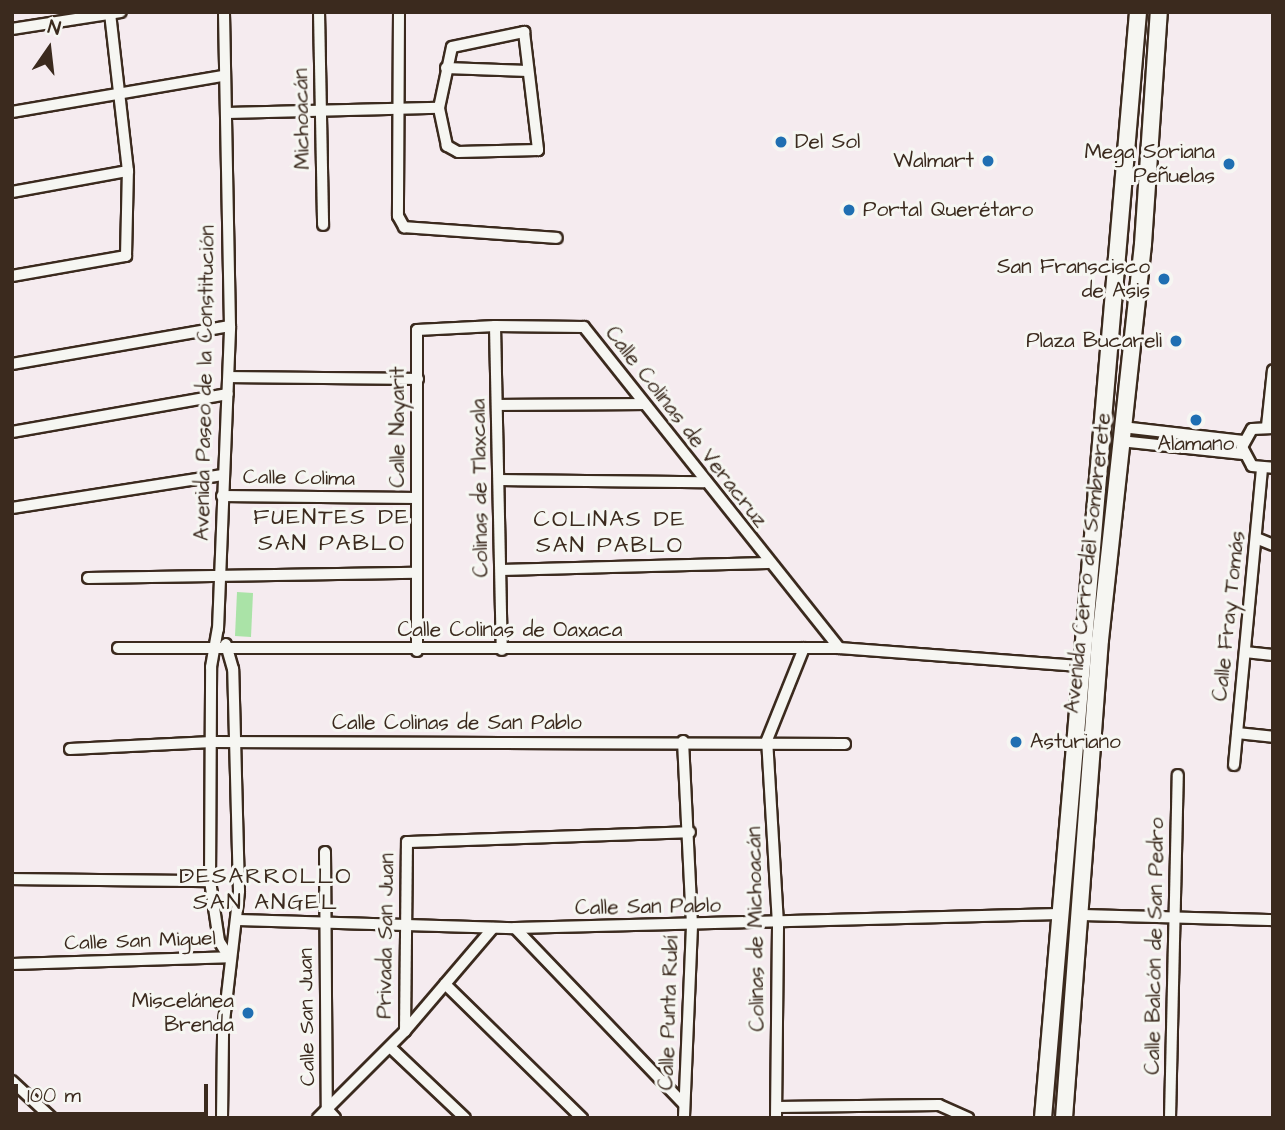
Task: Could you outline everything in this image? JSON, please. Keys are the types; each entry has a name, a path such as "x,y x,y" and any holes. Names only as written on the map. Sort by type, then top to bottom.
{"main road":[{"name":"Avenida Cerro del Sombrerete","path":"1043,1118 1079,666 1138,12"},
{"name":"Avenida Cerro del Sombrerete","path":"1065,1118 1078,915 1159,12"}],"street":[{"path":"33,12 35,25"},
{"name":"Avenida Paseo de la Constitución","path":"212,743 212,649 218,629 230,326 227,113 223,76 224,12"},
{"name":"Michoacán","path":"319,12 323,225"},
{"path":"399,12 401,106 398,216 404,227 557,238"},
{"path":"12,29 114,13 128,170 126,256 12,276"},
{"path":"519,31 526,38 528,71 538,150 458,152 447,146 439,108 446,68 458,43 519,31"},
{"path":"446,68 528,71"},
{"path":"12,112 223,76"},
{"path":"227,113 401,106 439,108"},
{"path":"12,192 128,170"},
{"path":"12,364 230,326"},
{"name":"Calle Colinas de Veracruz","path":"417,330 495,326 584,327 704,482 839,648"},
{"name":"Colinas de Tlaxcala","path":"495,326 502,650"},
{"name":"Calle Nayarit","path":"417,330 417,651"},
{"path":"1243,454 1243,441 1252,429 1270,427 1273,370"},
{"path":"229,377 418,379"},
{"path":"12,432 228,394"},
{"path":"497,405 644,404"},
{"path":"1121,434 1243,441"},
{"path":"1121,434 1243,454 1268,469"},
{"name":"Calle Fray Tomás","path":"1234,765 1256,538 1268,469"},
{"path":"12,508 222,475"},
{"path":"499,480 704,482"},
{"name":"Calle Colima","path":"222,496 417,498"},
{"path":"1256,538 1273,545"},
{"path":"501,570 768,562"},
{"path":"88,578 416,573"},
{"path":"218,629 228,648 236,743 238,920 229,957 222,1118"},
{"name":"Calle Colinas de Oaxaca","path":"118,648 417,651 839,648 903,650 1079,666"},
{"path":"767,740 804,648"},
{"path":"1245,652 1273,654"},
{"path":"1237,733 1273,737"},
{"name":"Calle Colinas de San Pablo","path":"70,749 212,743 767,740 845,744"},
{"name":"Colinas de Michoacán","path":"767,740 778,924 777,1112"},
{"name":"Calle Punta Rubí","path":"682,741 690,832 692,926 684,1118"},
{"name":"Calle San Miguel","path":"212,743 210,881 219,941 229,957"},
{"name":"Calle Balcón de San Pedro","path":"1170,1118 1177,919 1178,775"},
{"name":"Privada San Juan","path":"405,1031 403,925 407,842 690,832"},
{"path":"326,852 326,924"},
{"path":"12,879 210,881"},
{"name":"Calle San Pablo","path":"238,920 515,928 778,924 871,915 1059,914"},
{"path":"1078,915 1273,920"},
{"name":"Calle San Juan","path":"326,924 331,1113"},
{"path":"318,1118 331,1113 493,928"},
{"path":"515,928 684,1104"},
{"name":"Calle San Miguel","path":"12,964 229,957"},
{"path":"445,984 582,1118"},
{"path":"390,1047 465,1118"},
{"path":"12,1081 52,1118"},
{"path":"777,1112 939,1105 968,1118"}],"green space":[{"path":"237,592 253,593 251,637 235,636"}],"place":[{"name":"Del Sol","path":"781,142"},
{"name":"Walmart","path":"988,161"},
{"name":"Mega Soriana Peñuelas","path":"1229,164"},
{"name":"Portal Querétaro","path":"849,210"},
{"name":"San Franscisco de Asis","path":"1164,279"},
{"name":"Plaza Bucareli","path":"1176,341"},
{"name":"Alamano","path":"1196,420"},
{"name":"Asturiano","path":"1016,742"},
{"name":"Miscelánea Brenda","path":"248,1013"}],"district":[{"name":"FUENTES DE SAN PABLO","path":"332,530"},
{"name":"COLINAS DE SAN PABLO","path":"610,532"},
{"name":"DESARROLLO SAN ANGEL","path":"266,889"}]}
